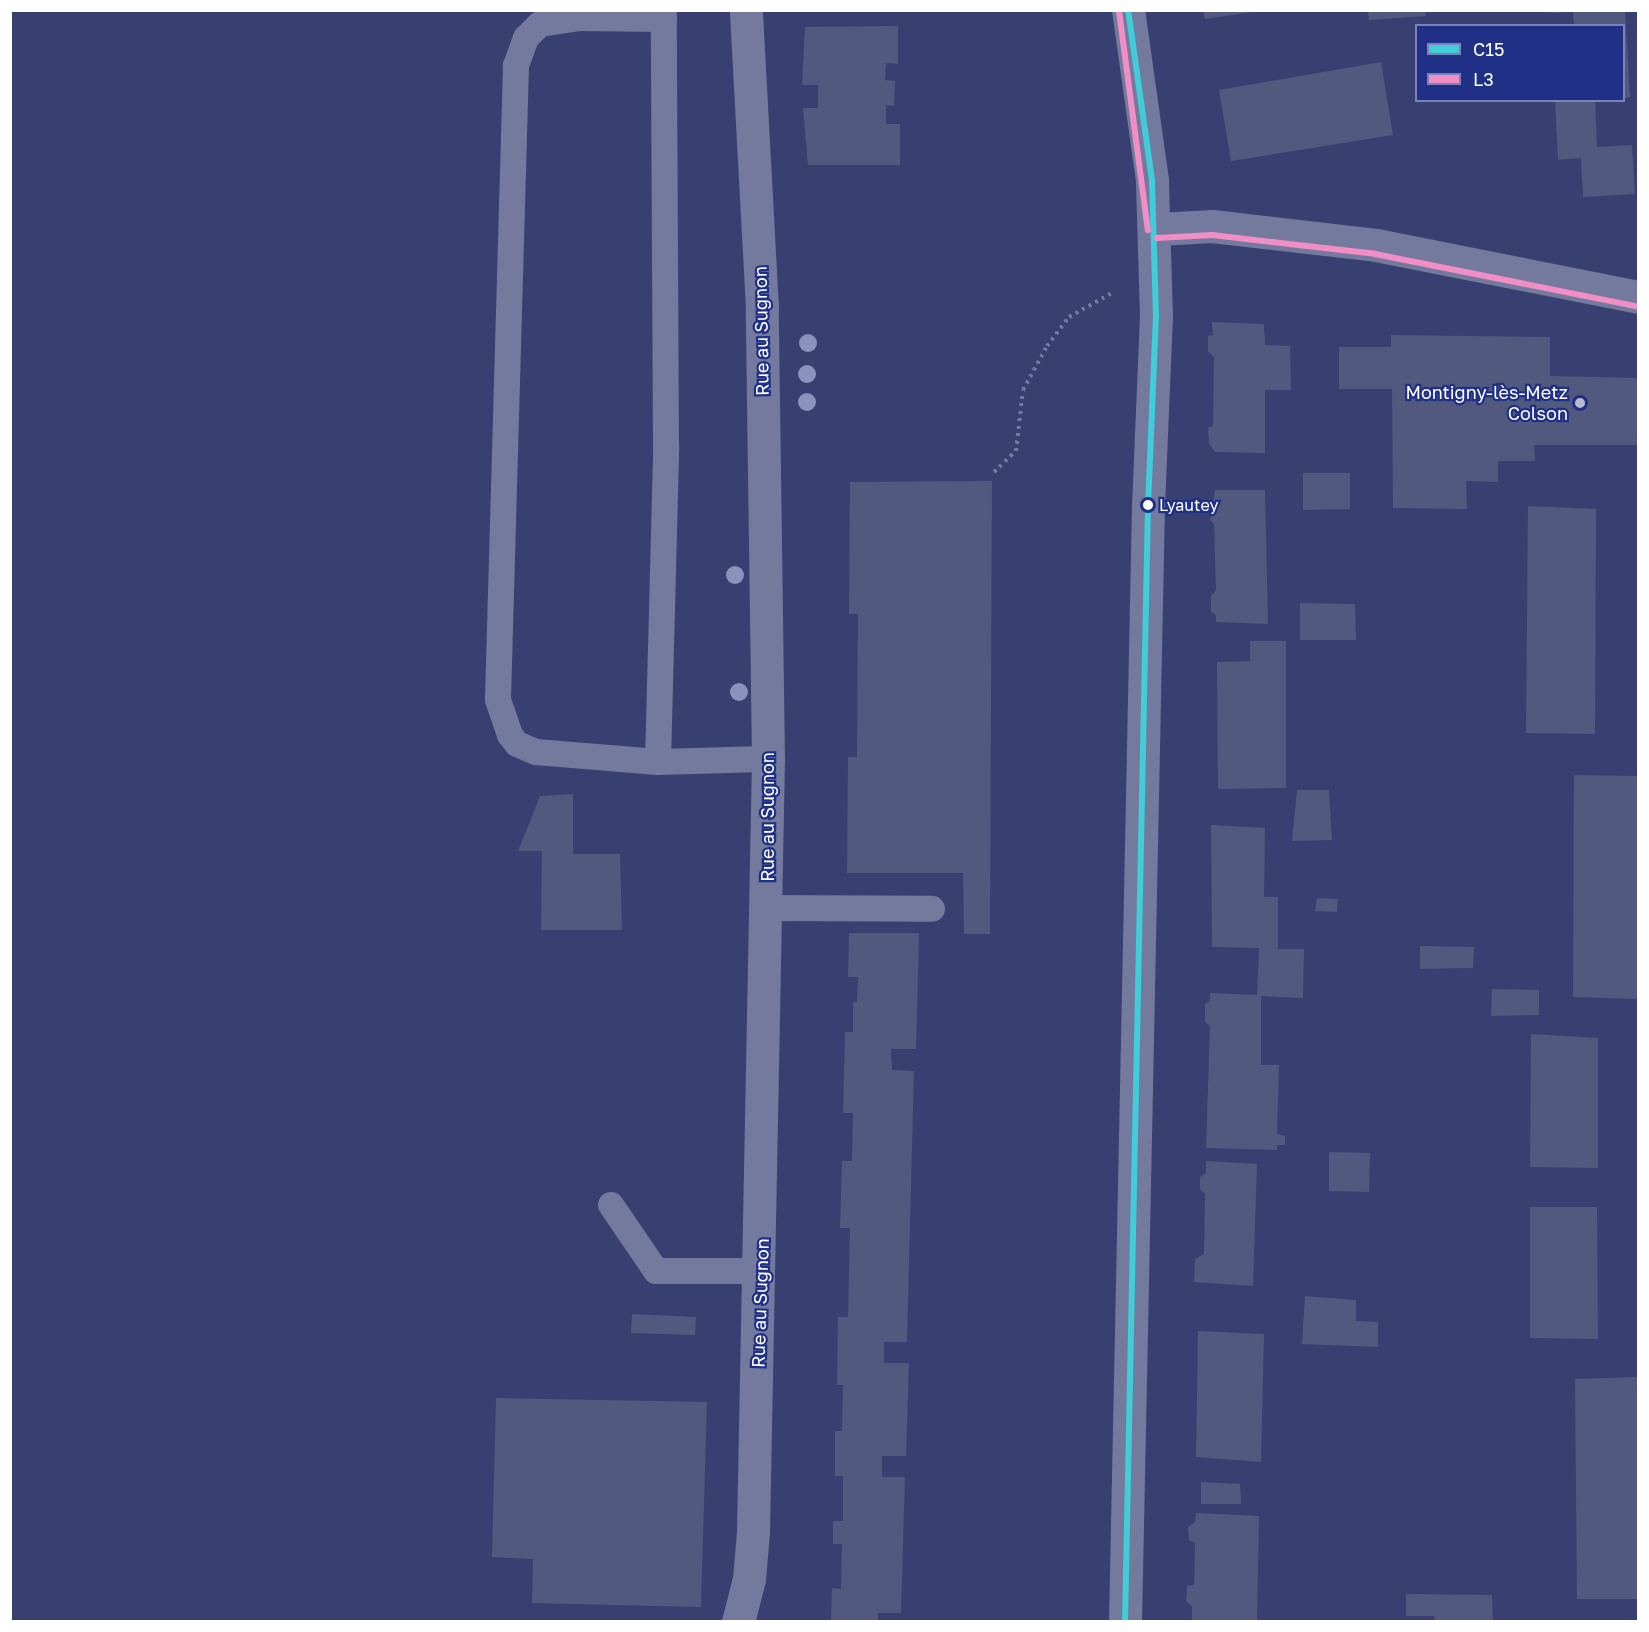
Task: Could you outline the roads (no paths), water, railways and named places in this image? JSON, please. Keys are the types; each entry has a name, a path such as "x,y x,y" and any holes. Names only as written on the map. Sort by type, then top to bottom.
{"street":[{"name":"Rue au Sugnon","path":"738,1622 749,1579 753,1532 761,1271 768,759 762,308 746,10"},
{"path":"1125,1622 1147,542 1156,317 1157,229 1128,10"},
{"path":"1157,229 1212,226 1376,245 1638,297"}],"lane":[{"path":"658,762 666,436 664,15 580,18 540,24 526,38 516,66 498,663 501,717 517,744 536,752 658,762 768,759"},
{"path":"767,908 932,909"},
{"path":"611,1205 656,1271 761,1271"}],"place":[{"name":"Montigny-lès-Metz Colson","path":"1580,403"},
{"name":"Lyautey","path":"1148,505"}]}
